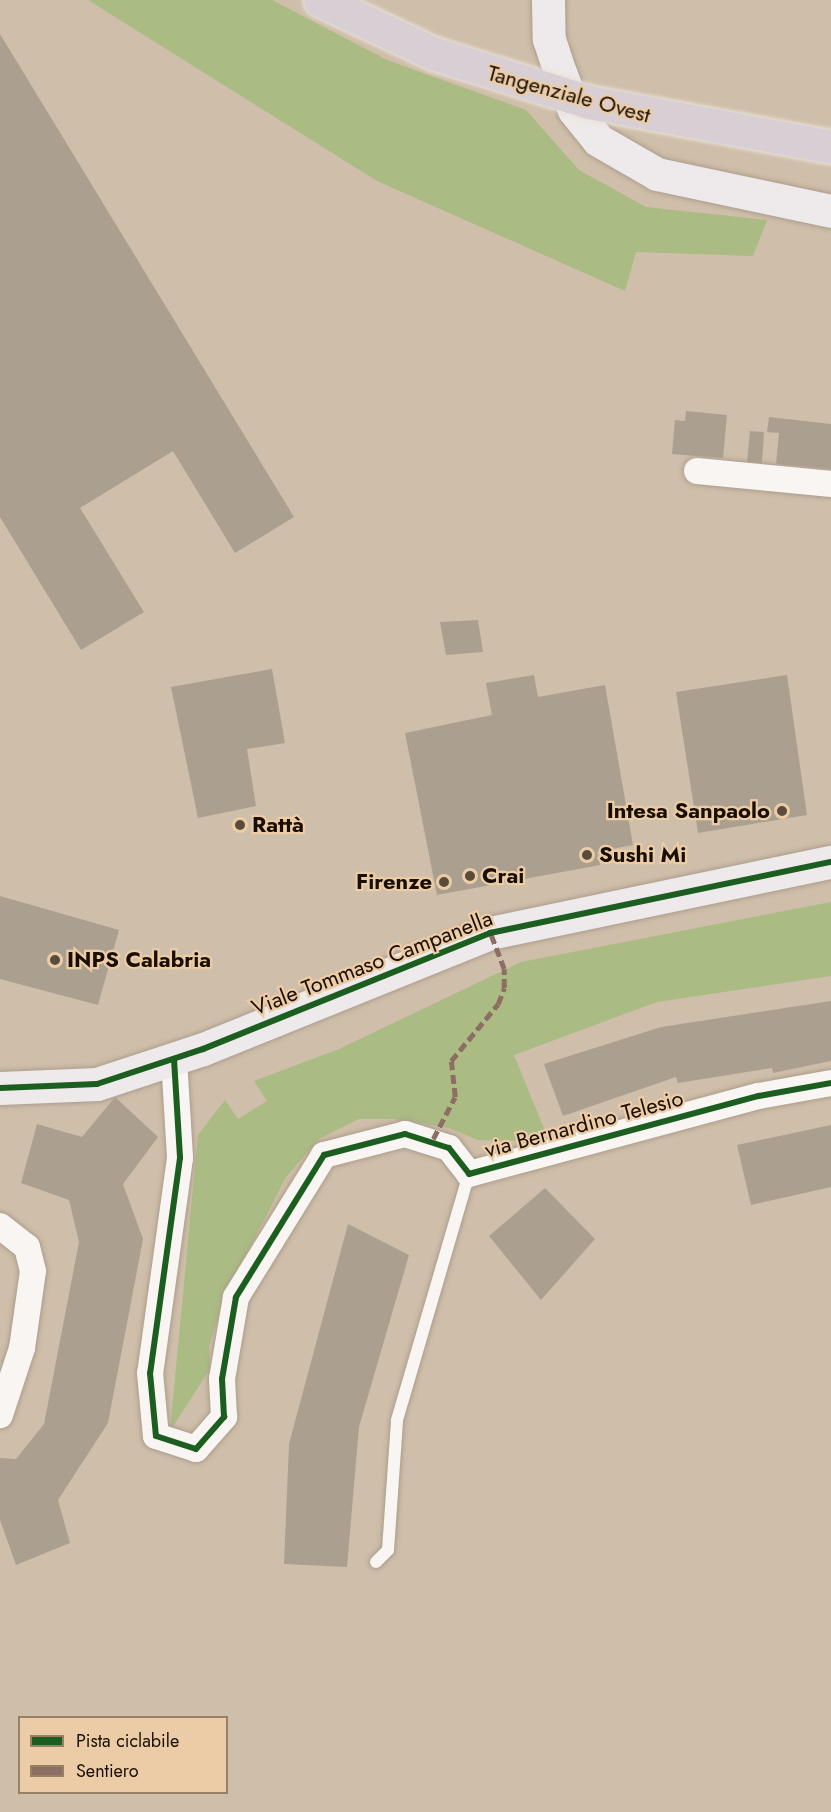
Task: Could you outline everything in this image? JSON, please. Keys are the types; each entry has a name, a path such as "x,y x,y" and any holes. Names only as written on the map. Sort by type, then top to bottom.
{"highway":[{"name":"Tangenziale Ovest","path":"320,0 435,54 589,102 831,147"}],"street":[{"path":"549,0 549,39 560,72 574,110 598,140 657,174 831,211"},
{"path":"698,471 831,484"},
{"name":"Viale Tommaso Campanella","path":"0,1088 97,1084 174,1059 490,933 831,862"},
{"name":"via Bernardino Telesio","path":"174,1059 180,1158 150,1373 156,1436 196,1449 224,1417 222,1379 236,1297 324,1155 405,1134 449,1148 469,1174 759,1096 831,1083"},
{"path":"0,1226 27,1247 33,1271 22,1348 0,1415"}],"lane":[{"path":"376,1562 388,1550 400,1409 469,1174"}],"green space":[{"path":"88,0 272,0 387,60 526,110 579,170 646,207 767,220 753,256 636,252 625,291 377,181"},
{"path":"831,902 831,976 657,1002 514,1055 545,1131 528,1141 478,1140 449,1128 395,1119 359,1119 319,1139 286,1177 225,1296 209,1346 210,1369 170,1431 198,1135 225,1100 238,1119 267,1101 254,1081 339,1049 521,962"}],"building":[{"path":"0,34 294,517 235,553 173,451 80,508 144,612 81,650 0,517"},
{"path":"686,411 727,415 723,458 672,454 675,420 685,421"},
{"path":"769,417 831,424 831,469 776,464 779,433 767,432"},
{"path":"750,431 764,432 762,463 747,462"},
{"path":"478,620 483,652 446,655 440,622"},
{"path":"272,669 285,743 247,749 256,806 198,818 171,687"},
{"path":"534,675 538,697 605,685 633,845 597,852 600,865 437,895 405,733 492,715 486,683"},
{"path":"787,675 807,815 698,833 676,692"},
{"name":"INPS Calabria","path":"0,896 119,930 98,1005 0,979"},
{"path":"831,1001 831,1061 773,1073 772,1068 678,1083 676,1077 563,1116 544,1064 661,1027"},
{"path":"115,1097 158,1137 123,1184 143,1239 108,1423 58,1500 70,1543 16,1565 0,1520 0,1458 16,1459 44,1424 79,1242 69,1200 21,1183 37,1124 82,1137"},
{"path":"831,1125 831,1187 751,1205 737,1145"},
{"path":"545,1188 595,1239 541,1300 489,1236"},
{"path":"348,1224 409,1255 359,1427 347,1567 284,1564 289,1444"}],"marked path":[{"path":"433,1139 455,1097 451,1061 498,1004 504,988 504,969 490,933"}],"cycle path":[{"path":"0,1088 97,1084 203,1049 490,933 831,862"},
{"path":"174,1059 180,1158 150,1373 156,1436 196,1449 224,1417 222,1379 236,1297 324,1155 405,1134 449,1148 469,1174 759,1096 831,1083"}],"place":[{"name":"Intesa Sanpaolo","path":"782,811"},
{"name":"Rattà","path":"240,825"},
{"name":"Sushi Mi","path":"587,855"},
{"name":"Crai","path":"470,876"},
{"name":"Firenze","path":"444,882"},
{"name":"INPS Calabria","path":"55,960"}]}
